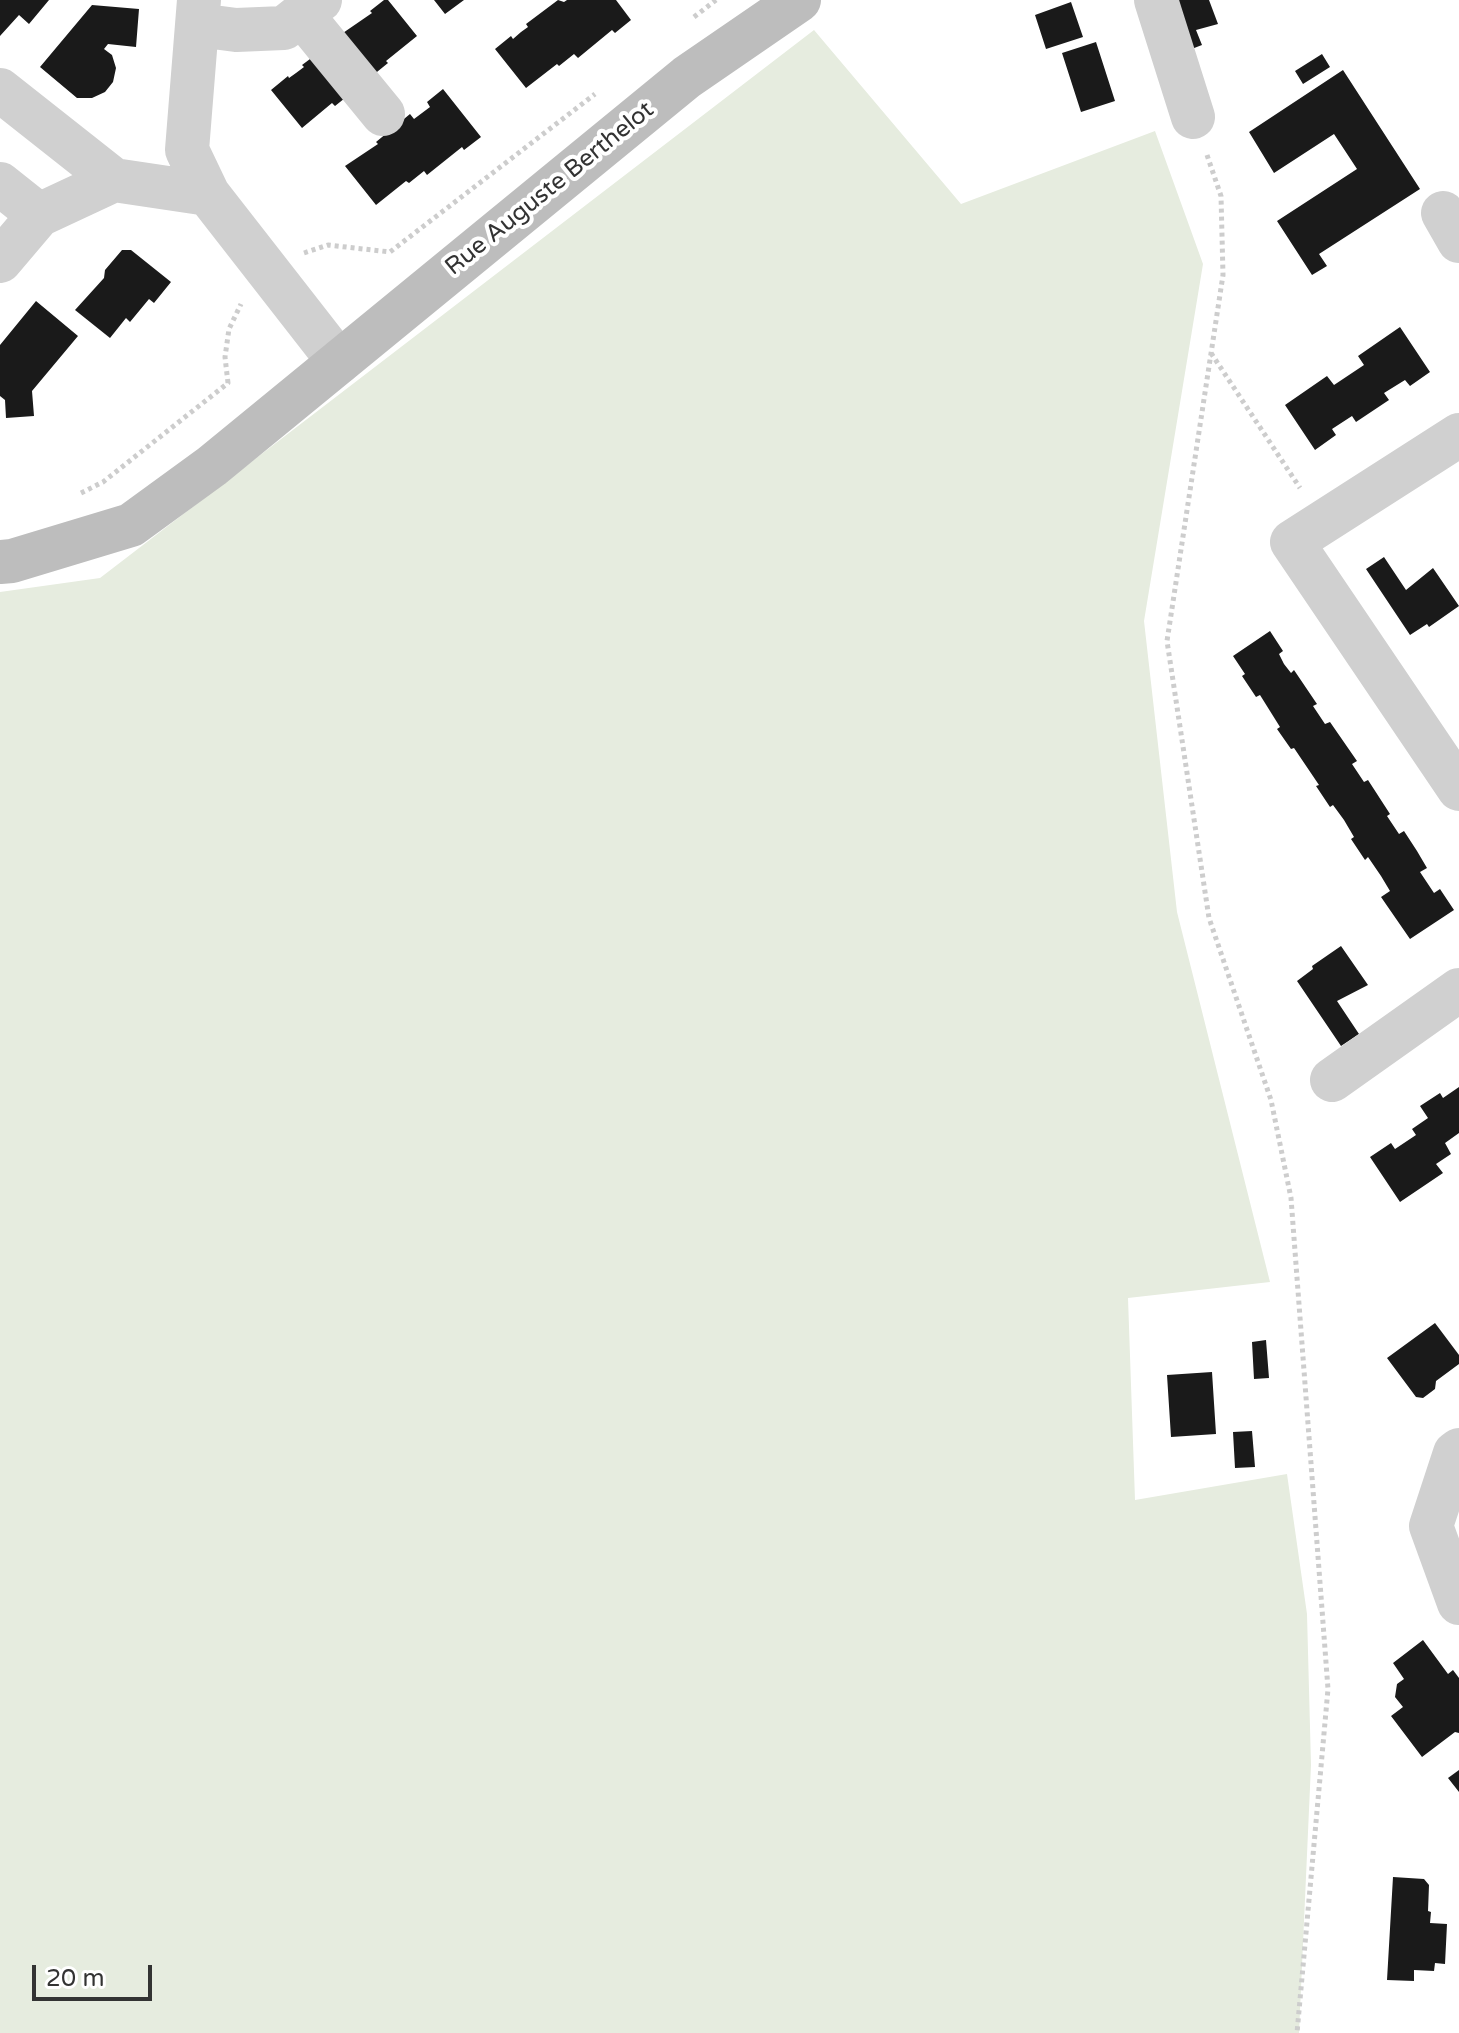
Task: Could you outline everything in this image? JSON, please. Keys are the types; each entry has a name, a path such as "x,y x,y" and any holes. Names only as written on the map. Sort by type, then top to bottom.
{"street":[{"name":"Rue Auguste Berthelot","path":"0,562 131,525 212,466 687,77 799,0"},
{"path":"1156,0 1193,117"},
{"path":"323,374 273,276 208,194 187,150 199,12 236,30 284,28 311,8 383,114"},
{"path":"0,90 114,180 208,194"},
{"path":"0,261 39,215 114,180"},
{"path":"0,184 39,215"},
{"path":"1459,435 1292,542 1459,789"},
{"path":"1332,1080 1459,990"},
{"path":"1459,1450 1455,1453 1431,1526 1459,1603"}],"path":[{"path":"691,19 716,0"},
{"path":"79,494 103,482 228,383 225,357 229,329 242,302 296,256 328,245 390,252 603,87"},
{"path":"1193,117 1221,196 1223,275 1167,641 1209,918 1271,1100 1291,1198 1328,1689 1297,2033"},
{"path":"1211,353 1322,523"}],"shaded area":[{"path":"814,30 961,204 1155,131 1203,264 1144,621 1177,912 1270,1282 1128,1298 1135,1500 1287,1474 1307,1614 1311,1765 1299,2033 0,2033 0,592 100,578"}],"building":[{"path":"0,0 49,0 29,24 19,15 0,36"},
{"path":"388,0 417,36 372,76 340,35 372,13 370,11"},
{"path":"434,0 464,0 445,14"},
{"path":"558,0 616,0 631,20 615,33 612,30 578,58 574,54 559,66 557,64 526,88 495,49 511,36 513,39 528,27 526,24"},
{"path":"1171,0 1209,0 1218,24 1196,30 1202,45 1189,50"},
{"path":"1071,2 1083,37 1046,49 1035,15"},
{"path":"92,5 139,9 136,47 108,44 104,49 112,55 116,68 113,82 105,92 92,98 77,98 40,67"},
{"path":"1096,42 1115,101 1081,112 1062,53"},
{"path":"318,53 350,94 335,106 332,103 302,128 271,90"},
{"path":"1322,54 1330,67 1303,84 1295,71"},
{"path":"1343,70 1420,189 1319,254 1327,266 1312,275 1277,221 1357,169 1334,134 1274,173 1249,132"},
{"path":"443,89 481,137 464,150 462,147 427,175 424,171 409,183 406,181 376,205 345,166 378,144 376,142 410,114 414,119 430,107 427,102"},
{"path":"122,250 131,250 171,282 154,303 149,299 130,322 126,318 110,338 75,310 104,278 105,270"},
{"path":"36,301 78,336 32,391 34,416 6,418 5,400 0,396 0,345"},
{"path":"1400,327 1430,372 1410,386 1405,380 1384,393 1389,400 1356,422 1352,416 1332,429 1336,435 1315,450 1285,405 1327,376 1334,385 1364,365 1358,356"},
{"path":"1384,557 1406,590 1433,568 1459,606 1429,627 1427,624 1410,635 1366,569"},
{"path":"1270,631 1283,651 1279,654 1284,664 1291,673 1294,670 1317,704 1313,706 1325,724 1330,722 1357,761 1352,764 1364,782 1368,780 1399,834 1404,831 1417,851 1427,868 1420,872 1434,893 1440,889 1454,910 1410,939 1381,897 1390,891 1381,876 1368,857 1365,860 1351,839 1354,837 1344,820 1333,805 1330,807 1294,748 1291,749 1277,729 1280,727 1260,695 1256,697 1242,676 1245,674 1233,656"},
{"path":"1341,946 1368,985 1337,1001 1359,1034 1341,1046 1297,981 1313,969 1312,966"},
{"path":"1459,1087 1459,1133 1445,1143 1451,1154 1436,1164 1443,1173 1400,1202 1370,1157 1391,1143 1395,1149 1416,1135 1412,1129 1428,1118 1420,1106 1440,1093 1443,1098"},
{"path":"1435,1323 1459,1355 1459,1364 1436,1381 1435,1389 1423,1398 1416,1397 1387,1358"},
{"path":"1266,1340 1269,1378 1254,1379 1252,1342"},
{"path":"1212,1372 1216,1434 1171,1437 1167,1375"},
{"path":"1252,1431 1255,1467 1235,1468 1233,1432"},
{"path":"1423,1640 1448,1674 1453,1670 1459,1678 1459,1733 1455,1732 1422,1757 1391,1716 1403,1707 1395,1697 1397,1684 1404,1679 1393,1663"},
{"path":"1459,1770 1459,1792 1448,1778"},
{"path":"1393,1877 1424,1879 1429,1885 1430,1923 1447,1924 1445,1964 1435,1963 1434,1971 1414,1970 1414,1981 1387,1980"}]}
